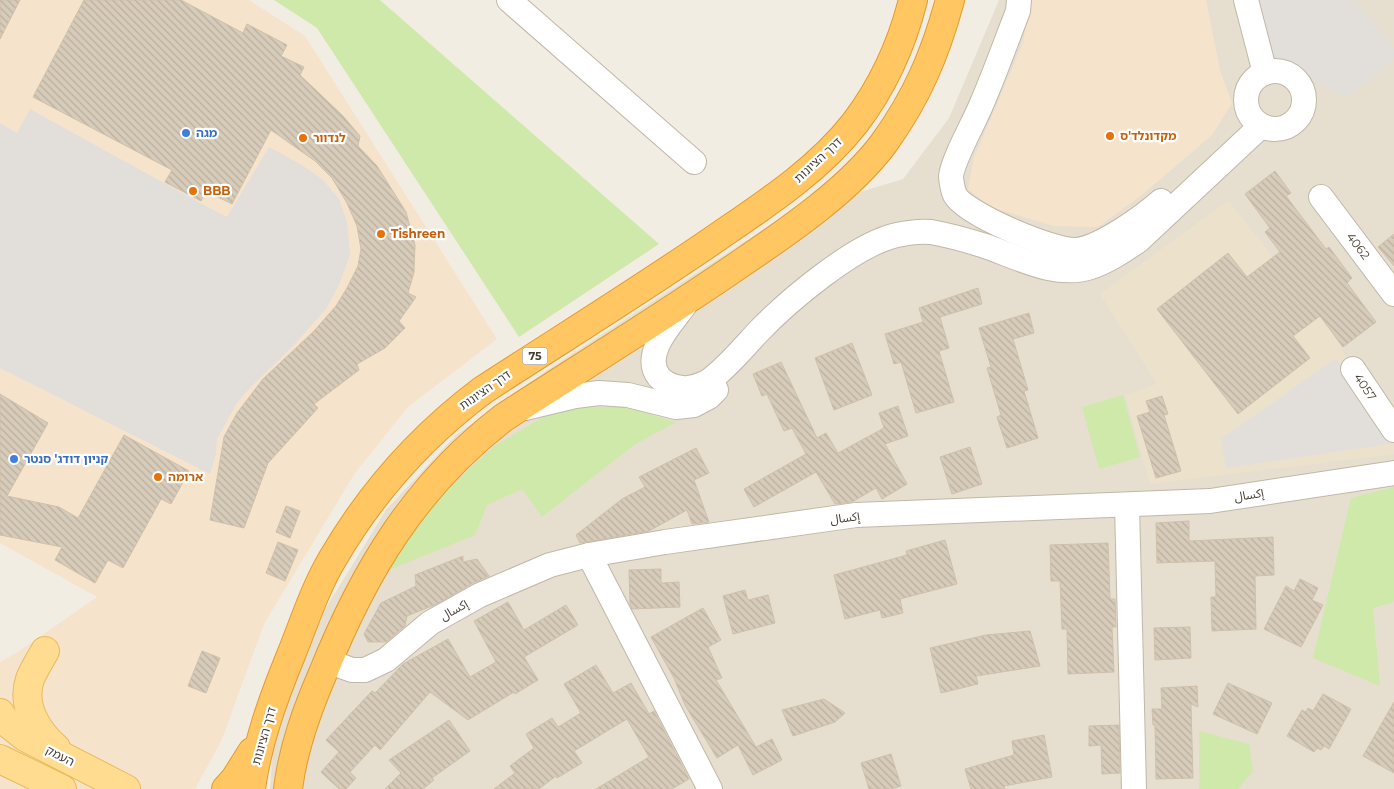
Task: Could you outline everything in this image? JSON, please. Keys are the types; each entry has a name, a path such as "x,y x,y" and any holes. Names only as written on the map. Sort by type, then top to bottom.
{"highway":[{"name":"דרך הציונות","path":"251,789 263,733 283,675 310,607 332,560 355,524 416,449 454,412 483,390 688,258 799,179 855,123 875,93 893,60 914,0"},
{"path":"288,789 290,767 306,713 340,630 362,586 388,543 441,473 477,438 516,410 690,298 769,245 821,206 883,144 905,111 925,74 940,35 950,0"},
{"path":"226,789 235,779 263,733"}],"main road":[{"path":"45,651 30,679 29,708 42,736 70,761"},
{"name":"העמק","path":"0,713 6,722 25,737 126,789"},
{"path":"0,759 62,789"}],"street":[{"path":"509,0 694,162"},
{"path":"1019,0 1018,11 951,176 955,195 972,212 1049,245 1076,250 1097,243 1128,226 1152,209 1197,169 1221,164"},
{"path":"1246,0 1265,73"},
{"path":"1275,71 1293,77 1300,84 1304,93 1302,112 1297,120 1289,126 1280,129 1270,129 1261,126 1253,119 1248,109 1246,98 1249,88 1256,79 1265,73 1275,71"},
{"path":"690,298 659,340 654,357 654,370 663,381 673,387 690,389 707,382 760,330 807,289 847,259 874,243 897,235 929,232 981,245 1046,268 1068,270 1090,267 1118,254 1138,241 1261,126"},
{"name":"4062","path":"1321,197 1394,294"},
{"path":"516,410 575,396 599,393 628,395 676,407 694,405 709,397 723,383 760,330"},
{"name":"4057","path":"1354,369 1394,430"},
{"name":"إكسال","path":"327,661 352,670 365,670 386,660 430,623 480,595 550,565 665,542 856,516 1210,501 1394,472"},
{"path":"1128,505 1134,789"},
{"path":"589,556 710,789"}],"shaded area":[{"path":"0,0 249,0 305,36 497,339 408,407 355,473 264,624 221,742 195,789 0,789 0,662 97,597 0,543"},
{"path":"999,0 1394,0 1394,789 270,789 274,736 324,611 386,510 456,435 549,369 787,214 903,179 949,118"},
{"path":"1030,0 1206,0 1220,71 1232,103 1212,135 1143,194 1098,227 1054,226 990,207 968,189 974,157 1023,43"},
{"path":"1255,0 1354,0 1394,48 1394,60 1347,98 1269,57"},
{"path":"30,109 227,217 269,147 302,165 323,180 339,199 347,222 350,255 339,285 326,309 237,403 217,439 216,454 210,474 0,368 0,123 17,133"},
{"path":"1228,201 1328,326 1394,443 1394,454 1150,484 1125,395 1157,384 1100,294"},
{"path":"1336,358 1390,444 1226,468 1221,439"}],"green space":[{"path":"274,0 380,0 659,244 519,337 317,28"},
{"path":"1123,395 1140,457 1099,469 1082,407"},
{"path":"623,406 676,422 634,445 542,517 522,489 487,505 475,535 379,574 440,496 494,446 557,409"},
{"path":"1394,487 1394,602 1373,608 1380,686 1313,658 1351,498"},
{"path":"1199,731 1249,744 1253,771 1238,789 1199,789"}],"building":[{"path":"0,0 20,0 0,39"},
{"path":"84,0 181,0 243,33 247,24 287,45 281,56 304,67 300,75 343,116 360,136 358,146 377,166 406,212 415,245 414,272 408,293 416,297 399,321 405,328 385,348 357,364 359,370 314,404 318,408 268,463 244,528 210,520 224,437 237,413 263,379 314,331 336,306 358,266 361,249 357,226 347,203 332,178 315,161 271,130 232,204 206,191 201,201 165,182 172,170 33,97"},
{"path":"1275,171 1291,193 1286,196 1326,249 1329,247 1352,278 1347,283 1376,322 1343,347 1320,316 1293,336 1310,358 1238,414 1157,309 1228,253 1247,277 1280,252 1265,232 1270,228 1245,194"},
{"path":"1394,234 1394,266 1378,247"},
{"path":"978,288 982,304 940,317 949,348 939,351 954,402 916,413 901,362 894,364 885,334 923,322 919,308"},
{"path":"1029,313 1034,333 1013,339 1028,390 1024,391 1038,438 1007,448 997,417 1001,415 987,368 991,367 979,328"},
{"path":"852,343 872,395 834,410 815,358"},
{"path":"781,362 817,438 826,433 838,453 884,428 879,413 898,406 908,436 885,444 907,484 882,499 876,488 852,502 835,504 816,472 754,507 744,489 806,454 792,428 784,431 767,394 762,396 753,374"},
{"path":"0,394 48,423 7,496 59,507 78,518 124,435 189,471 171,504 161,499 123,568 108,560 95,583 55,560 62,547 0,535"},
{"path":"1162,396 1168,414 1164,415 1181,471 1156,478 1137,416 1150,412 1146,401"},
{"path":"970,447 982,484 952,494 940,457"},
{"path":"696,448 709,473 694,480 709,522 692,524 687,510 649,531 580,543 576,535 622,499 645,487 639,477"},
{"path":"286,506 300,511 290,538 276,532"},
{"path":"1189,521 1189,541 1273,537 1274,575 1255,576 1256,629 1212,631 1211,597 1216,597 1215,561 1157,563 1156,523"},
{"path":"945,540 957,584 900,599 903,613 882,618 880,610 845,619 834,575 907,555 906,551"},
{"path":"278,542 298,550 285,581 266,573"},
{"path":"1108,543 1110,599 1115,599 1116,627 1112,627 1114,672 1068,674 1067,629 1062,629 1060,581 1051,581 1050,545"},
{"path":"463,556 463,562 477,559 489,576 437,604 407,616 405,626 386,642 368,642 364,634 381,603 416,586 415,575"},
{"path":"661,569 661,583 679,582 680,607 632,609 630,604 629,570"},
{"path":"1300,579 1318,588 1312,600 1323,605 1301,647 1264,629 1286,586 1294,591"},
{"path":"745,590 748,600 768,595 775,623 733,634 723,596"},
{"path":"508,602 524,630 566,605 578,625 524,657 538,680 468,720 430,692 380,750 375,745 350,772 356,778 346,789 339,789 321,772 339,752 326,740 372,691 375,693 403,664 448,639 470,677 496,662 474,621"},
{"path":"703,608 721,640 708,647 722,678 716,680 756,747 772,739 782,760 753,775 738,745 717,758 685,705 674,678 651,637"},
{"path":"1190,627 1191,658 1155,660 1154,628"},
{"path":"1030,631 1040,666 976,676 978,684 941,693 930,648 986,635"},
{"path":"202,651 220,658 206,693 188,686"},
{"path":"596,665 613,693 631,683 649,714 654,711 689,779 672,789 596,789 649,757 627,719 574,751 582,763 557,778 556,776 539,789 494,789 515,773 510,766 534,748 526,734 552,718 558,727 581,713 564,684"},
{"path":"1228,683 1272,703 1257,734 1213,714"},
{"path":"1197,686 1198,707 1191,704 1193,778 1156,779 1155,725 1153,725 1152,709 1162,709 1161,688"},
{"path":"1323,694 1351,709 1329,749 1324,746 1321,750 1317,748 1314,752 1287,736 1302,710 1306,712 1308,708 1313,711"},
{"path":"824,699 845,713 835,722 793,736 782,710"},
{"path":"1394,702 1394,773 1363,756"},
{"path":"449,720 470,751 432,778 434,780 423,789 385,789 401,773 389,760"},
{"path":"1119,725 1120,773 1102,774 1101,745 1089,746 1089,726"},
{"path":"1044,735 1052,777 1004,786 1005,789 971,789 965,769 1014,755 1012,741"},
{"path":"891,754 901,786 891,789 869,789 861,763"}],"place":[{"name":"מגה","path":"186,133"},
{"name":"מקדונלד'ס","path":"1110,136"},
{"name":"לנדוור","path":"303,138"},
{"name":"BBB","path":"193,191"},
{"name":"Tishreen","path":"381,234"},
{"name":"קניון דודג' סנטר","path":"14,459"},
{"name":"ארומה","path":"158,477"}]}
